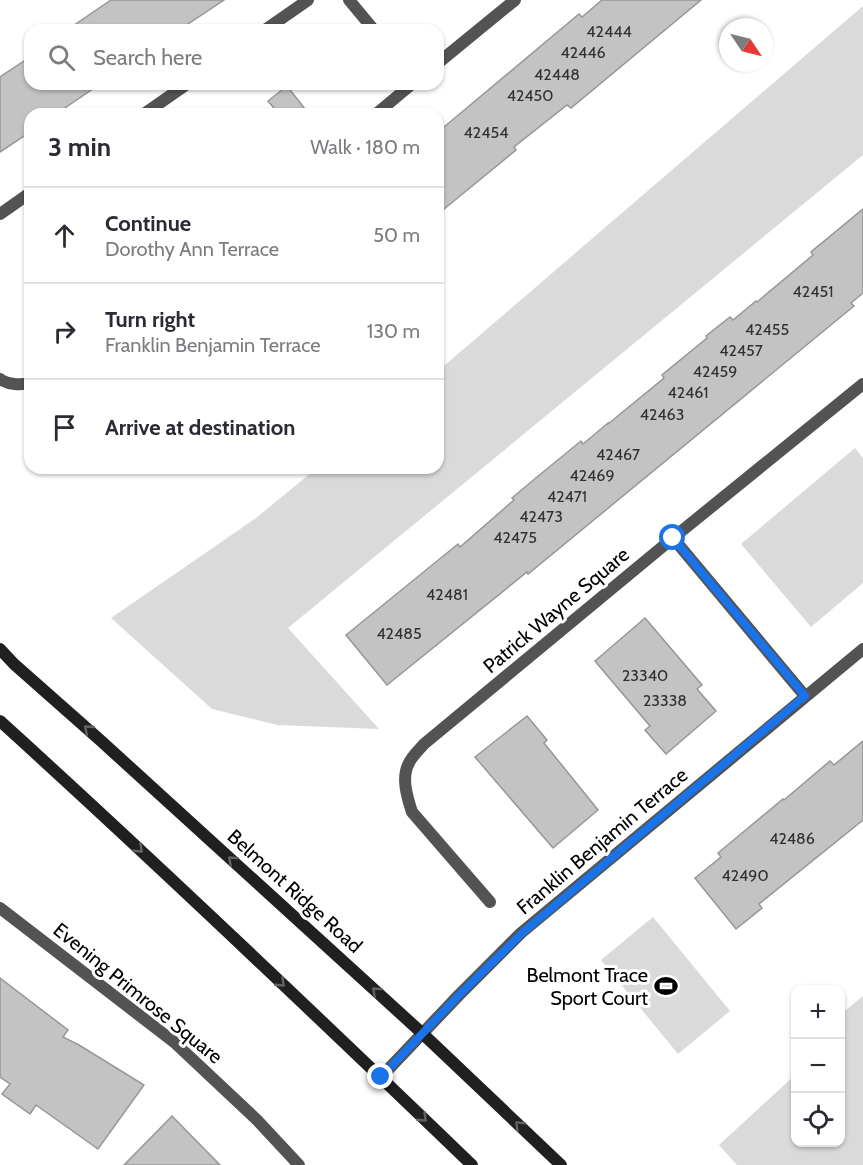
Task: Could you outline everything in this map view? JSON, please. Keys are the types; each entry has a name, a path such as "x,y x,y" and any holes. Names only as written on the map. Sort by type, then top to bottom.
{"main road":[{"name":"Belmont Ridge Road","path":"0,649 423,1034 561,1165"},
{"path":"0,721 97,809 472,1165"}],"street":[{"path":"274,24 308,0"},
{"path":"349,0 369,24"},
{"path":"444,58 515,0"},
{"path":"153,108 178,90"},
{"path":"383,108 405,90"},
{"path":"0,214 24,197"},
{"path":"0,379 3,382 24,385"},
{"name":"Patrick Wayne Square","path":"490,902 412,812 405,782 408,764 424,744 863,384"},
{"path":"673,538 805,696"},
{"name":"Franklin Benjamin Terrace","path":"381,1077 522,933 863,649"},
{"name":"Evening Primrose Square","path":"0,908 174,1042 257,1120 299,1165"}],"shaded area":[{"path":"863,6 863,155 288,628 379,729 277,725 212,709 111,618 256,518 310,474 444,474 444,366"},
{"path":"855,448 863,458 863,583 811,627 741,544"},
{"name":"Belmont Trace Sport Court","path":"653,917 730,1011 678,1054 601,960"},
{"path":"863,996 863,1165 737,1165 719,1145 791,1079 791,1147 845,1147 845,1011"}],"building":[{"path":"111,0 224,0 188,24 76,24"},
{"path":"602,0 701,0 571,108 567,105 514,147 516,150 444,209 444,127 579,14 582,17"},
{"path":"24,61 24,90 91,90 65,108 24,108 24,136 0,152 0,77"},
{"path":"282,90 290,90 304,108 274,108 268,101"},
{"path":"863,209 863,293 851,303 854,306 528,574 527,572 387,685 346,635 458,544 460,547 537,477 581,441 583,444 664,378 662,375 707,338 706,336 730,317 733,320 757,302 813,255 811,252"},
{"path":"645,618 702,685 697,689 716,711 666,754 645,730 650,726 595,661"},
{"path":"527,716 547,740 544,743 598,810 553,848 475,757"},
{"path":"863,741 863,820 759,904 762,908 736,929 695,878 721,857 718,853 783,799 830,761 834,765"},
{"path":"0,978 68,1030 63,1037 144,1085 98,1149 36,1105 30,1114 2,1094 10,1084 0,1077"},
{"path":"172,1116 220,1165 124,1165"}],"place":[{"name":"Belmont Trace Sport Court","path":"666,986"}],"route":[{"path":"381,1077 522,933 805,696 673,538"}]}
